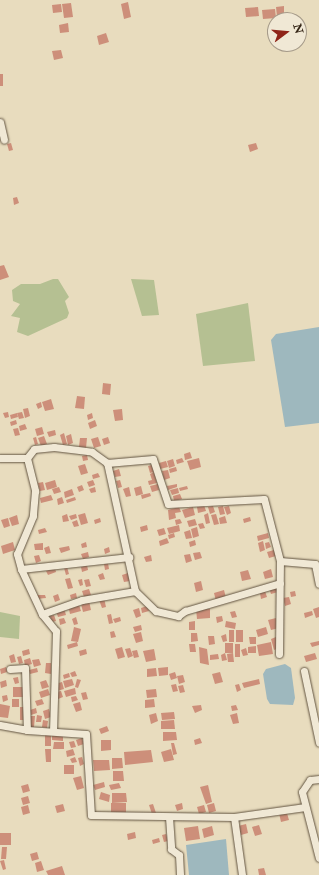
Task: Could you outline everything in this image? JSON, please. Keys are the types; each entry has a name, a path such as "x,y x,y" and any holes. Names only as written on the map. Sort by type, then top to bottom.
{"street":[{"path":"0,122 4,140"},
{"path":"27,458 34,449 54,447 92,452 107,463 129,557 135,591 156,611 178,616 185,611 280,583"},
{"path":"0,458 27,458"},
{"path":"27,458 35,491 33,516 17,554 20,569 42,614 56,631 52,731"},
{"path":"107,463 153,459 168,504 264,499 280,561 279,654"},
{"path":"20,569 129,557"},
{"path":"280,561 316,564 319,584"},
{"path":"42,614 82,600 135,591"},
{"path":"10,669 25,668 27,730"},
{"path":"304,671 319,742"},
{"path":"0,725 27,730 86,734 91,815 234,817 305,807"},
{"path":"319,779 310,780 302,792 319,858"},
{"path":"169,817 171,850 179,855 180,875"},
{"path":"234,817 242,875"}],"green space":[{"path":"53,279 58,279 69,297 65,301 69,313 67,318 28,336 17,332 20,318 11,316 20,304 13,301 12,290 21,284 40,284"},
{"path":"131,279 154,280 159,315 142,316"},
{"path":"248,303 255,361 203,366 196,314"},
{"path":"0,612 20,616 19,639 0,637"}],"water":[{"path":"319,327 319,423 285,427 271,340 276,334"},
{"path":"285,664 291,668 295,698 293,705 270,704 267,699 263,674 266,669"},
{"path":"226,839 229,875 189,875 186,845"}],"building":[{"path":"128,2 131,17 124,19 121,4"},
{"path":"71,3 73,17 64,18 62,4"},
{"path":"61,4 62,12 53,13 52,5"},
{"path":"284,6 284,12 276,12 276,7"},
{"path":"258,7 259,16 246,17 245,8"},
{"path":"275,9 275,12 267,12 267,19 263,19 262,10"},
{"path":"68,23 69,32 60,33 59,25"},
{"path":"106,33 109,42 99,45 97,36"},
{"path":"61,50 63,58 54,60 52,51"},
{"path":"0,74 3,74 3,86 0,86"},
{"path":"11,143 13,150 9,151 7,144"},
{"path":"256,143 258,149 250,152 248,145"},
{"path":"17,197 19,203 14,205 13,198"},
{"path":"4,265 9,277 0,280 0,266"},
{"path":"103,383 111,384 110,395 102,394"},
{"path":"77,396 85,397 84,409 75,408"},
{"path":"51,399 54,409 45,411 42,402"},
{"path":"41,402 42,407 38,409 36,404"},
{"path":"28,408 30,416 25,418 23,409"},
{"path":"122,409 123,420 115,421 113,410"},
{"path":"8,412 9,417 5,418 3,413"},
{"path":"22,412 24,418 19,419 17,413"},
{"path":"17,413 18,417 11,419 10,415"},
{"path":"92,413 93,418 88,420 87,415"},
{"path":"16,420 17,424 11,426 10,422"},
{"path":"95,420 97,426 90,429 88,423"},
{"path":"25,424 27,429 20,431 19,426"},
{"path":"42,427 44,434 37,436 35,429"},
{"path":"18,428 20,435 15,436 13,429"},
{"path":"55,430 56,435 49,437 47,432"},
{"path":"64,433 67,444 63,445 60,435"},
{"path":"71,434 73,443 68,445 66,436"},
{"path":"44,436 47,444 41,446 38,438"},
{"path":"36,437 38,444 35,445 33,438"},
{"path":"98,437 101,446 94,448 91,439"},
{"path":"108,437 110,443 104,445 102,439"},
{"path":"80,438 87,438 86,448 79,447"},
{"path":"190,452 192,458 185,460 184,454"},
{"path":"87,455 88,460 83,461 82,456"},
{"path":"182,458 184,462 177,464 176,460"},
{"path":"199,458 201,467 190,470 187,461"},
{"path":"173,459 175,466 169,468 167,461"},
{"path":"166,461 168,467 160,469 159,463"},
{"path":"85,464 88,473 81,475 78,466"},
{"path":"152,465 154,472 150,473 148,466"},
{"path":"176,467 177,471 170,473 169,469"},
{"path":"119,469 121,476 115,477 113,471"},
{"path":"168,470 170,478 164,480 162,471"},
{"path":"154,472 157,483 149,485 148,481 152,480 150,474"},
{"path":"98,473 100,477 93,479 92,475"},
{"path":"55,480 57,487 47,490 45,483"},
{"path":"93,480 95,485 89,487 87,482"},
{"path":"120,480 122,487 118,488 116,481"},
{"path":"43,482 45,490 40,491 38,483"},
{"path":"158,484 159,490 152,492 150,486"},
{"path":"177,484 177,487 168,490 167,486"},
{"path":"82,485 84,490 79,492 77,487"},
{"path":"141,486 143,494 136,496 134,488"},
{"path":"187,486 188,489 180,491 179,488"},
{"path":"59,487 61,492 54,494 52,489"},
{"path":"95,487 96,492 91,493 89,489"},
{"path":"129,487 131,496 126,497 123,489"},
{"path":"178,488 179,493 172,495 170,490"},
{"path":"72,489 74,495 65,498 64,492"},
{"path":"150,493 151,496 142,499 141,495"},
{"path":"180,494 182,499 174,501 173,496"},
{"path":"51,495 53,500 41,503 40,498"},
{"path":"62,497 64,503 58,505 57,499"},
{"path":"75,497 76,500 67,503 66,500"},
{"path":"204,505 206,511 198,513 197,507"},
{"path":"213,506 215,512 210,514 208,507"},
{"path":"223,506 225,514 220,515 218,507"},
{"path":"229,506 231,513 227,515 224,507"},
{"path":"179,507 181,512 175,513 176,518 169,520 168,510"},
{"path":"193,507 195,515 185,518 182,510"},
{"path":"85,513 88,523 81,525 78,515"},
{"path":"208,513 210,523 206,524 204,515"},
{"path":"67,514 69,521 63,522 62,516"},
{"path":"76,514 77,518 71,520 69,516"},
{"path":"216,514 219,524 214,525 211,515"},
{"path":"17,515 19,524 12,526 9,518"},
{"path":"225,516 227,523 220,524 219,518"},
{"path":"250,517 251,521 244,523 243,519"},
{"path":"8,518 10,526 4,528 1,520"},
{"path":"100,518 101,522 95,524 94,520"},
{"path":"180,519 182,523 176,525 175,520"},
{"path":"195,519 197,525 189,527 187,521"},
{"path":"77,520 79,526 74,527 72,522"},
{"path":"203,523 205,528 200,529 198,524"},
{"path":"147,525 148,530 141,532 140,527"},
{"path":"179,525 180,531 169,534 167,528"},
{"path":"197,527 199,536 193,538 191,529"},
{"path":"45,528 47,532 39,534 38,530"},
{"path":"164,528 166,534 159,536 157,530"},
{"path":"190,530 192,538 186,539 184,532"},
{"path":"174,533 175,537 169,539 168,535"},
{"path":"268,533 269,538 258,541 257,536"},
{"path":"167,538 169,543 160,546 159,541"},
{"path":"195,540 196,545 190,547 189,542"},
{"path":"263,541 265,550 260,552 258,543"},
{"path":"13,542 15,550 3,554 1,546"},
{"path":"86,542 87,547 82,548 81,544"},
{"path":"269,542 271,547 266,549 265,543"},
{"path":"43,543 43,550 35,550 34,544"},
{"path":"49,546 51,553 46,554 44,548"},
{"path":"69,546 70,550 61,553 59,548"},
{"path":"109,547 110,552 105,554 104,549"},
{"path":"274,550 276,556 269,558 267,552"},
{"path":"88,552 89,557 83,559 81,554"},
{"path":"200,552 202,558 195,560 193,553"},
{"path":"190,554 192,561 186,563 184,555"},
{"path":"39,555 41,561 36,563 34,556"},
{"path":"151,555 152,561 146,562 144,557"},
{"path":"108,563 109,569 105,570 104,564"},
{"path":"87,565 88,570 82,572 81,567"},
{"path":"67,567 69,574 66,575 64,568"},
{"path":"55,568 56,572 48,575 46,571"},
{"path":"271,569 273,577 265,579 263,572"},
{"path":"248,570 251,579 242,581 240,572"},
{"path":"103,573 105,579 100,580 98,575"},
{"path":"128,573 130,581 124,582 122,575"},
{"path":"70,578 73,588 68,589 65,579"},
{"path":"82,579 83,585 80,586 78,580"},
{"path":"89,579 91,586 86,587 84,580"},
{"path":"201,581 203,590 196,592 194,583"},
{"path":"276,586 278,592 271,594 269,588"},
{"path":"89,589 91,595 84,597 82,591"},
{"path":"224,590 226,598 216,601 214,593"},
{"path":"265,591 267,597 261,599 260,593"},
{"path":"295,591 296,596 291,597 290,592"},
{"path":"76,593 77,598 71,599 70,595"},
{"path":"58,594 60,600 55,602 53,596"},
{"path":"35,595 45,595 46,598 36,599"},
{"path":"289,597 291,604 285,606 283,598"},
{"path":"104,598 106,607 102,608 99,600"},
{"path":"89,601 91,610 83,612 81,604"},
{"path":"78,602 81,611 70,614 68,605"},
{"path":"147,606 149,611 142,613 141,608"},
{"path":"319,607 319,617 316,618 313,609"},
{"path":"64,608 66,615 58,617 56,611"},
{"path":"139,608 141,616 136,618 133,610"},
{"path":"196,609 210,609 210,618 197,619"},
{"path":"235,611 237,617 232,618 230,612"},
{"path":"312,611 313,615 305,618 304,613"},
{"path":"111,614 113,623 109,624 107,615"},
{"path":"54,615 56,621 52,622 50,616"},
{"path":"222,616 223,621 217,623 216,617"},
{"path":"76,617 78,624 74,625 72,619"},
{"path":"120,617 121,621 115,623 113,619"},
{"path":"64,618 66,623 60,625 59,619"},
{"path":"276,618 279,628 271,630 268,620"},
{"path":"195,621 195,630 189,630 189,622"},
{"path":"226,621 236,623 235,629 225,627"},
{"path":"141,625 142,630 135,632 133,627"},
{"path":"74,627 81,629 78,642 71,641"},
{"path":"266,627 268,634 258,637 256,630"},
{"path":"229,630 234,630 234,642 229,642"},
{"path":"236,630 243,630 243,642 236,642"},
{"path":"114,631 116,637 111,638 110,632"},
{"path":"141,632 143,641 136,643 133,634"},
{"path":"191,633 197,633 198,641 191,642"},
{"path":"226,634 227,641 223,642 221,636"},
{"path":"208,636 214,636 215,644 209,645"},
{"path":"249,637 256,637 256,644 250,644"},
{"path":"276,637 279,648 274,650 271,639"},
{"path":"319,641 319,645 312,647 310,643"},
{"path":"77,642 78,646 68,649 67,645"},
{"path":"271,642 273,654 259,656 257,645"},
{"path":"225,643 233,643 233,653 225,653"},
{"path":"189,644 195,644 196,652 190,652"},
{"path":"235,644 240,644 240,657 235,657"},
{"path":"256,646 256,653 248,653 248,647"},
{"path":"122,647 125,657 118,659 115,649"},
{"path":"199,647 207,649 209,665 200,663"},
{"path":"130,648 133,656 128,658 125,649"},
{"path":"246,648 248,655 243,656 241,650"},
{"path":"29,649 30,654 23,656 22,651"},
{"path":"86,649 87,654 80,656 79,651"},
{"path":"154,649 156,660 146,662 143,651"},
{"path":"137,650 139,657 134,658 132,651"},
{"path":"225,653 227,660 222,661 221,655"},
{"path":"233,653 234,662 228,662 227,654"},
{"path":"315,653 317,659 306,662 304,656"},
{"path":"14,654 16,662 11,663 9,656"},
{"path":"218,654 219,659 210,660 210,655"},
{"path":"21,656 23,663 19,664 17,657"},
{"path":"30,658 32,664 25,666 24,660"},
{"path":"39,659 41,665 34,667 32,660"},
{"path":"46,663 51,663 51,674 45,673"},
{"path":"6,667 7,672 1,674 0,669"},
{"path":"168,667 168,675 159,676 158,668"},
{"path":"37,668 38,672 30,674 29,670"},
{"path":"156,668 157,676 147,677 147,669"},
{"path":"75,671 77,676 72,677 70,673"},
{"path":"175,672 177,678 171,680 169,674"},
{"path":"220,672 223,682 215,684 212,674"},
{"path":"69,673 70,677 64,679 63,675"},
{"path":"183,675 185,682 179,684 177,676"},
{"path":"18,677 19,683 15,684 13,678"},
{"path":"72,679 74,685 65,688 63,681"},
{"path":"77,679 81,680 78,688 75,687"},
{"path":"259,679 260,684 244,688 242,683"},
{"path":"6,680 7,686 1,688 0,682"},
{"path":"46,680 49,687 42,689 40,682"},
{"path":"62,682 64,689 57,691 55,684"},
{"path":"176,684 178,691 173,692 171,685"},
{"path":"239,684 241,690 237,692 235,685"},
{"path":"183,685 185,692 180,693 178,686"},
{"path":"13,687 24,687 24,697 13,697"},
{"path":"75,688 76,694 66,697 64,691"},
{"path":"48,689 50,695 41,698 39,692"},
{"path":"156,689 157,697 147,698 146,690"},
{"path":"61,691 63,697 58,699 56,692"},
{"path":"86,692 88,699 83,700 81,693"},
{"path":"7,695 8,700 3,702 2,696"},
{"path":"76,696 78,700 72,702 71,697"},
{"path":"12,699 19,699 19,707 12,707"},
{"path":"42,699 44,704 37,706 35,701"},
{"path":"154,699 155,707 145,708 145,700"},
{"path":"80,702 82,710 76,712 73,704"},
{"path":"0,704 10,706 8,718 0,717"},
{"path":"201,705 202,710 195,713 192,706"},
{"path":"236,705 238,710 232,711 231,706"},
{"path":"20,707 25,707 25,720 20,720"},
{"path":"36,708 37,713 31,715 30,710"},
{"path":"49,709 51,717 45,719 43,711"},
{"path":"174,712 175,719 162,720 161,713"},
{"path":"156,713 158,721 151,724 149,715"},
{"path":"237,713 239,723 233,724 230,715"},
{"path":"37,715 42,716 41,722 36,722"},
{"path":"28,716 35,716 34,727 28,727"},
{"path":"43,720 48,721 47,728 42,727"},
{"path":"174,720 175,729 161,729 161,721"},
{"path":"107,726 109,731 101,734 99,729"},
{"path":"163,732 176,732 177,740 163,741"},
{"path":"45,733 51,733 51,746 45,746"},
{"path":"52,733 63,733 63,741 52,740"},
{"path":"82,738 84,744 78,746 76,740"},
{"path":"200,738 202,743 195,745 194,740"},
{"path":"101,740 111,740 111,750 101,751"},
{"path":"74,741 76,747 71,748 69,742"},
{"path":"54,742 64,742 64,749 53,749"},
{"path":"171,743 174,743 177,754 173,755"},
{"path":"45,749 51,749 51,762 46,762"},
{"path":"73,749 75,755 67,757 66,751"},
{"path":"171,749 174,760 164,762 161,752"},
{"path":"151,750 153,762 125,765 124,752"},
{"path":"75,757 77,762 72,763 70,759"},
{"path":"82,757 84,764 80,766 78,758"},
{"path":"112,758 122,758 123,768 112,769"},
{"path":"93,760 109,760 110,770 94,771"},
{"path":"64,765 74,765 74,774 64,774"},
{"path":"113,771 123,771 124,781 113,781"},
{"path":"81,776 84,788 77,790 73,778"},
{"path":"104,782 105,787 95,790 93,785"},
{"path":"119,783 121,788 111,790 109,785"},
{"path":"28,784 30,791 23,793 21,786"},
{"path":"208,785 212,802 206,804 200,787"},
{"path":"101,792 110,795 109,802 99,799"},
{"path":"112,793 126,793 127,802 112,803"},
{"path":"28,796 30,803 23,805 21,798"},
{"path":"111,803 126,803 126,815 111,815"},
{"path":"182,803 183,809 177,811 175,805"},
{"path":"214,803 216,811 209,813 207,805"},
{"path":"63,804 65,811 57,813 55,806"},
{"path":"153,804 156,813 152,814 149,805"},
{"path":"28,805 30,813 23,815 21,807"},
{"path":"204,805 206,812 199,814 197,807"},
{"path":"286,810 289,820 281,822 279,813"},
{"path":"246,824 248,833 241,835 238,826"},
{"path":"259,825 262,834 255,836 252,827"},
{"path":"198,826 200,839 186,841 184,828"},
{"path":"212,826 214,835 204,838 202,829"},
{"path":"135,832 136,838 128,840 127,834"},
{"path":"0,833 11,833 11,845 0,845"},
{"path":"166,834 168,841 164,842 162,835"},
{"path":"159,838 160,842 153,844 152,840"},
{"path":"2,847 7,847 6,859 1,859"},
{"path":"37,852 39,859 32,861 30,854"},
{"path":"4,860 6,869 3,870 0,861"},
{"path":"41,861 44,870 37,872 35,863"},
{"path":"62,866 65,875 48,875 46,871"},
{"path":"264,868 266,875 259,875 258,869"}]}
